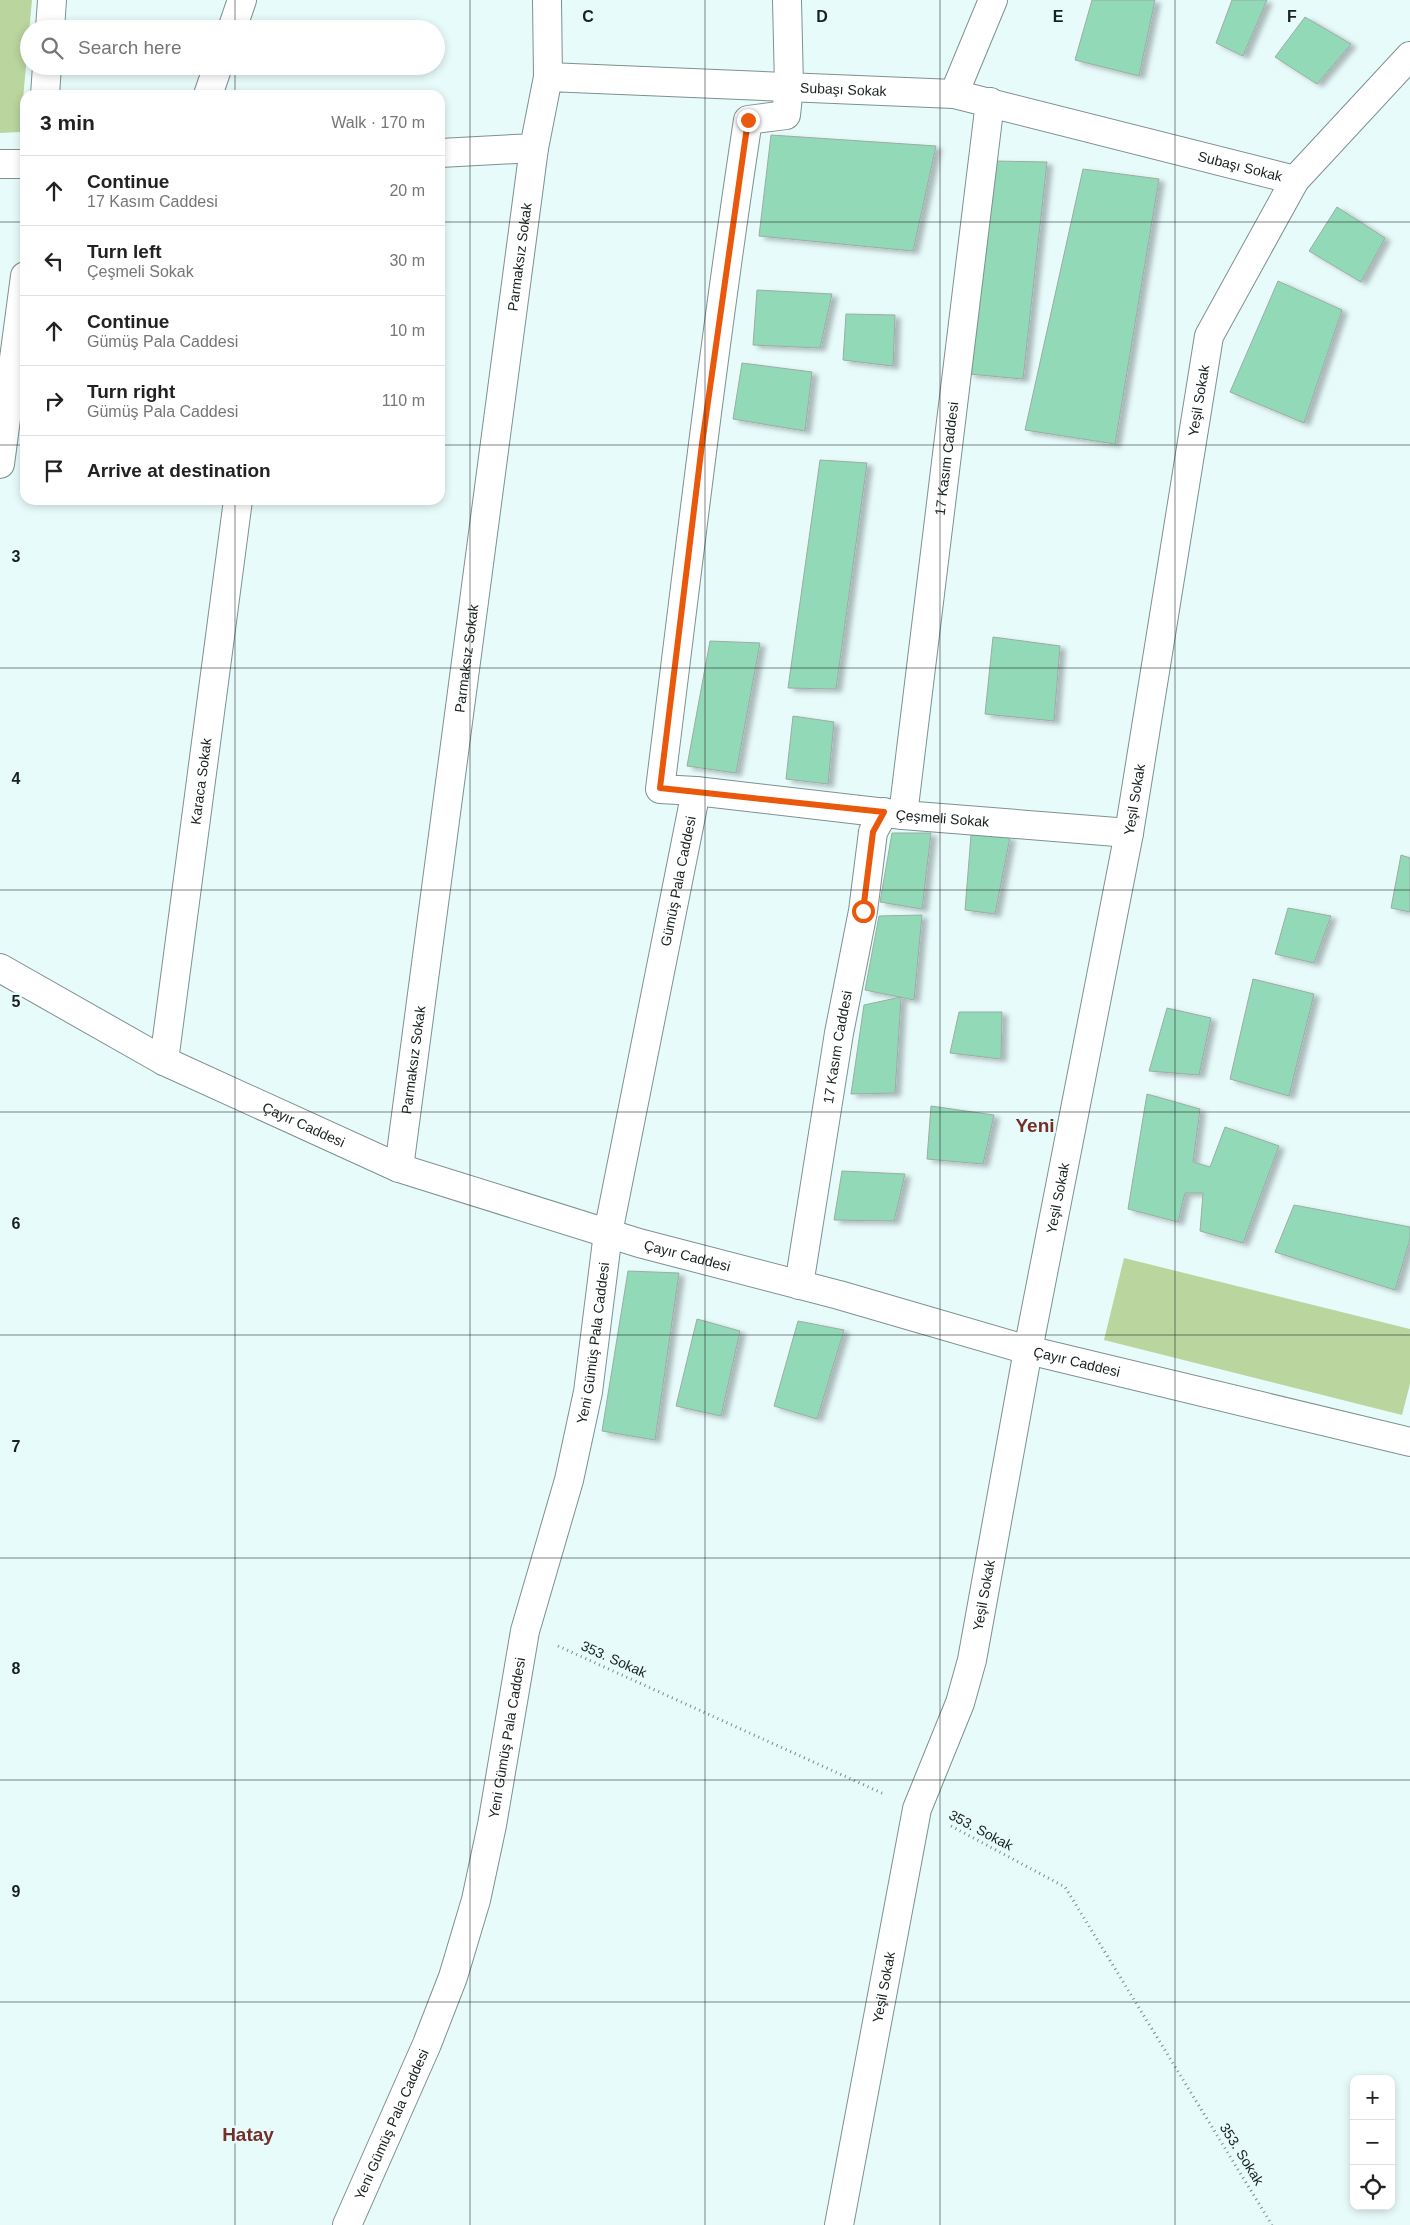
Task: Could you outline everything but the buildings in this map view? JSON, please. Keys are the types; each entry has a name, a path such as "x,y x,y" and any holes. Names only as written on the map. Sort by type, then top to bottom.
{"street":[{"path":"51,20 52,0"},
{"path":"235,20 242,0"},
{"path":"445,153 534,148 548,77 547,0"},
{"path":"696,791 660,788 704,435 748,120 786,115 789,86 787,0"},
{"path":"954,94 993,0"},
{"name":"Yeşil Sokak","path":"839,2225 917,1809 960,1703 972,1660 1028,1350 1129,833 1209,336 1296,180 1410,56"},
{"path":"45,90 46,75"},
{"path":"210,90 215,75"},
{"name":"Subaşı Sokak","path":"548,77 954,94 1296,180"},
{"name":"17 Kasım Caddesi","path":"799,1285 836,1052 863,911 873,832 894,814 990,102"},
{"name":"Parmaksız Sokak","path":"399,1168 534,148"},
{"path":"0,164 20,164"},
{"path":"0,464 20,314"},
{"name":"Karaca Sokak","path":"164,1061 237,505"},
{"name":"Çeşmeli Sokak","path":"696,791 894,814 1129,833"},
{"name":"Gümüş Pala Caddesi","path":"608,1233 696,791"},
{"name":"Çayır Caddesi","path":"0,968 164,1061 399,1168 608,1233 1028,1350 1410,1442"},
{"name":"Yeni Gümüş Pala Caddesi","path":"347,2225 427,2044 453,1977 476,1900 492,1825 525,1631 569,1480 588,1392 608,1233"}],"path":[{"name":"353. Sokak","path":"525,1631 917,1809 1064,1887 1272,2225"}],"green space":[{"path":"0,0 32,0 30,20 20,20 20,75 25,75 24,90 20,90 20,132 0,133"},
{"path":"1124,1258 1410,1329 1410,1384 1402,1415 1104,1340"}],"district":[{"name":"Yeni","path":"1035,1125"},
{"name":"Hatay","path":"248,2134"}],"route":[{"path":"748,120 702,444 660,788 884,812 873,832 863,911"}]}
